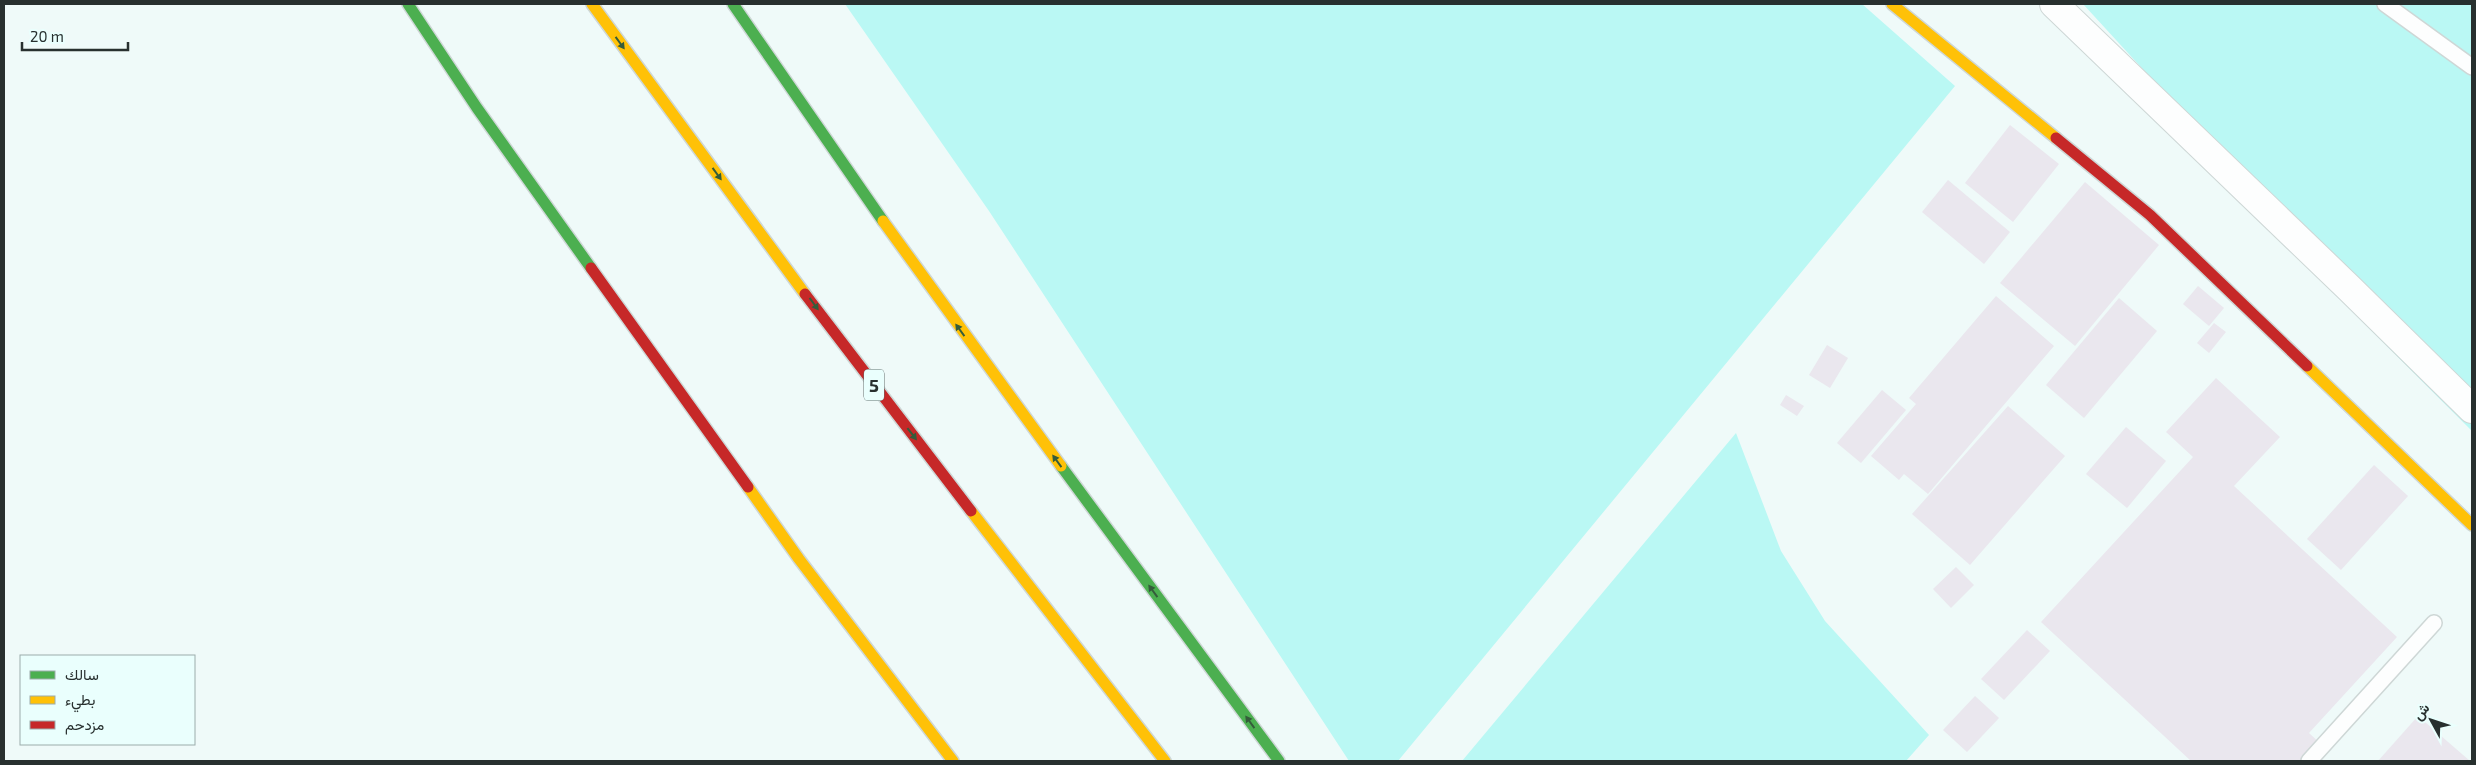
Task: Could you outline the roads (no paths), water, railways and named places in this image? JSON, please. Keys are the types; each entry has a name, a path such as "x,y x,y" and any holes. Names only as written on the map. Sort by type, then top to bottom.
{"main road":[{"path":"408,4 477,108 799,559 953,761"},
{"name":"5","path":"592,4 857,364 1165,761"},
{"path":"733,4 920,275 1279,761"},
{"path":"1892,4 2150,215 2472,525"}],"street":[{"path":"2054,4 2472,409"}],"lane":[{"path":"2385,4 2472,67"},
{"path":"2309,761 2434,623"}]}
